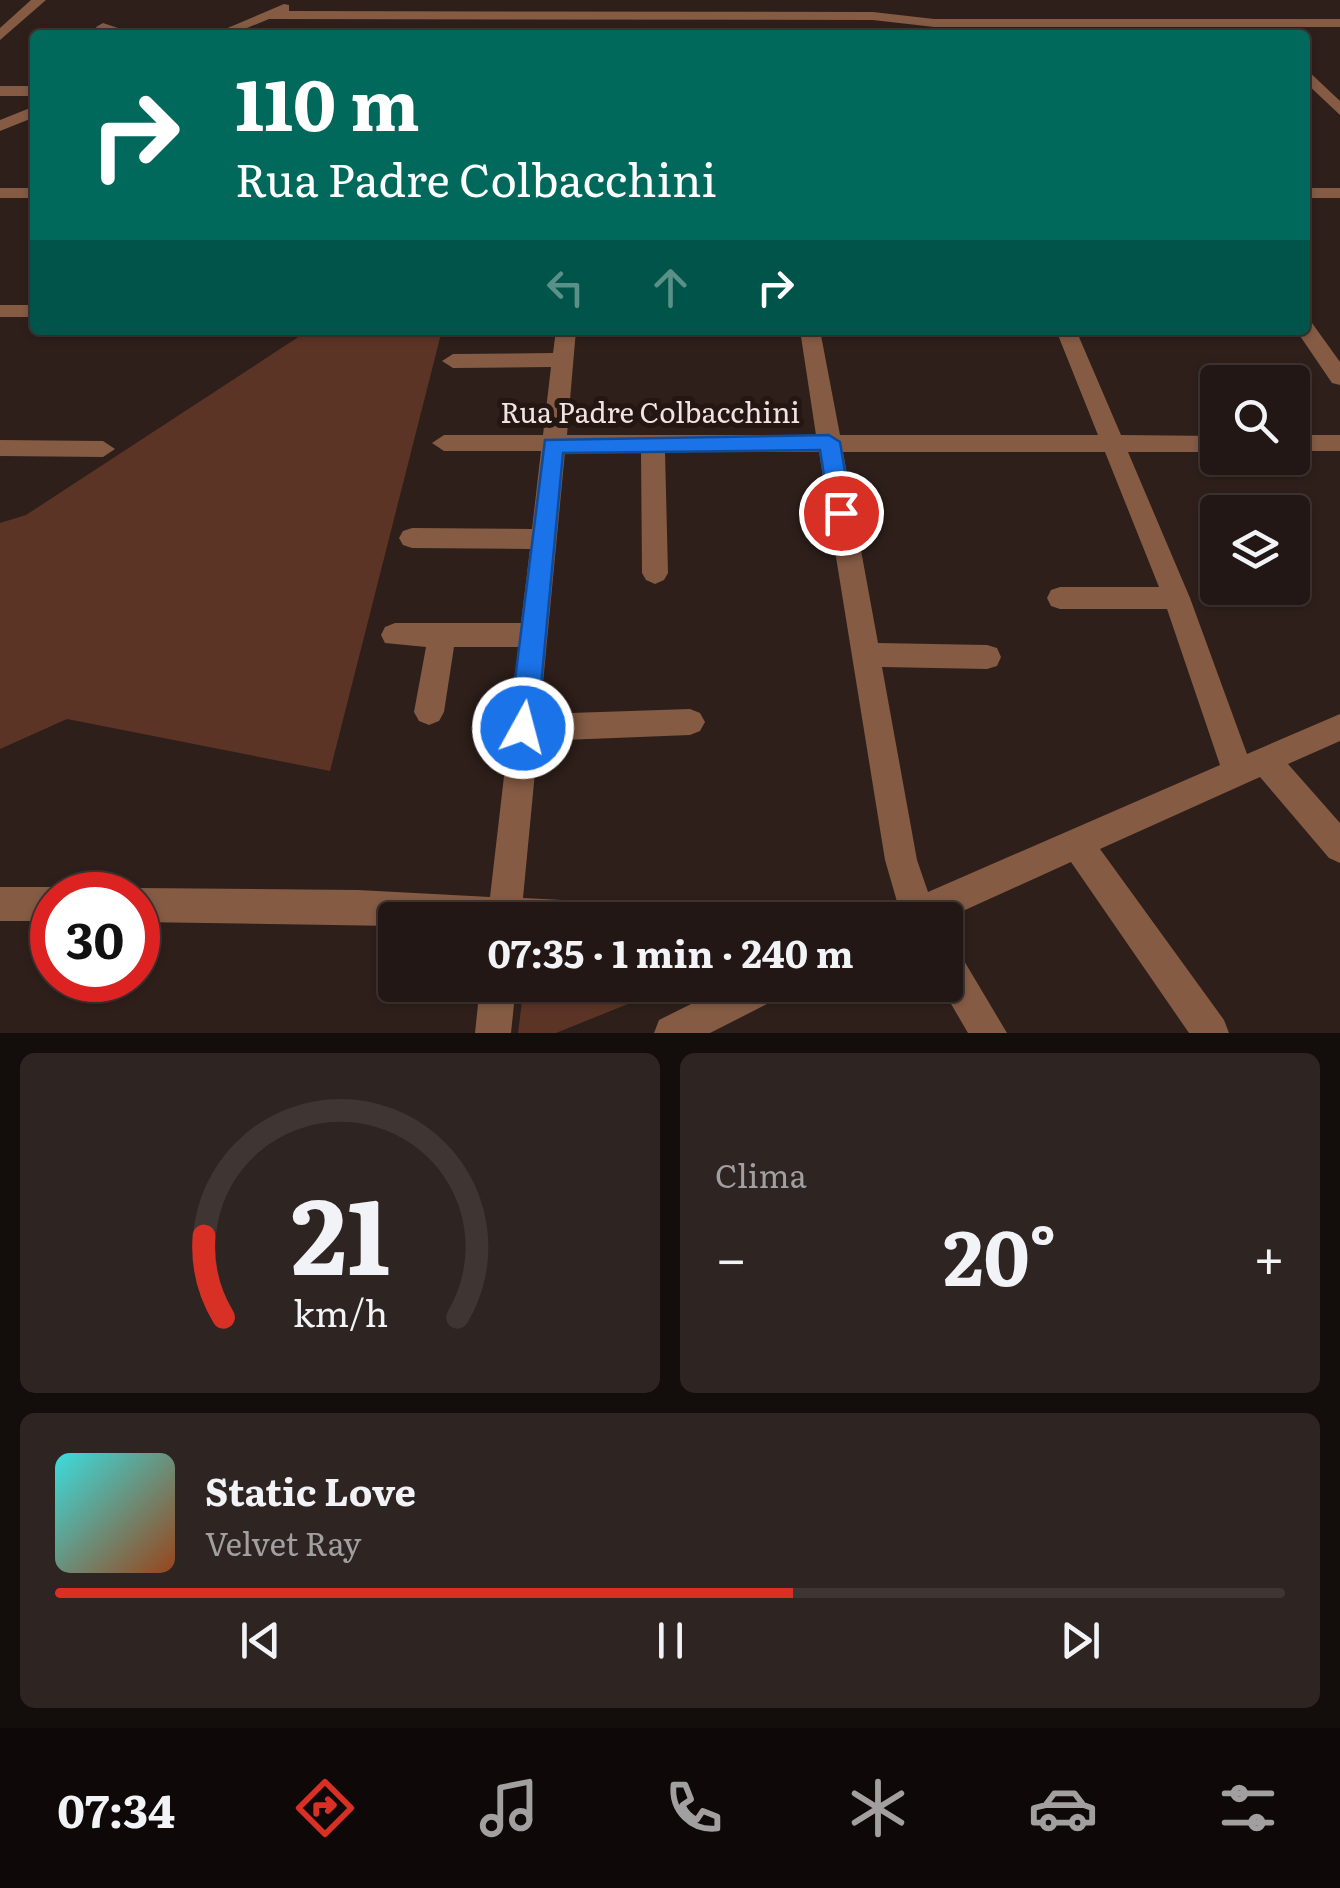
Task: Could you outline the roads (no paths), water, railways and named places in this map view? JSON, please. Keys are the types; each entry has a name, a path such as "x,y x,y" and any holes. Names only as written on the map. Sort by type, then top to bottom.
{"street":[{"path":"0,36 40,0"},
{"path":"230,30 302,0"},
{"path":"923,0 936,29"},
{"path":"268,15 662,16 756,8 897,17 936,29 1096,23 1340,23"},
{"path":"477,30 481,16"},
{"path":"538,30 540,16"},
{"path":"662,16 663,30"},
{"path":"103,26 113,30"},
{"path":"1310,77 1340,110"},
{"path":"0,91 30,91"},
{"path":"0,126 30,113"},
{"path":"0,193 30,193"},
{"path":"1310,193 1340,193"},
{"path":"0,311 30,312"},
{"path":"505,902 565,335"},
{"path":"811,335 910,902"},
{"path":"1068,335 1251,766 1340,847"},
{"path":"1310,335 1340,378"},
{"path":"453,361 562,360"},
{"path":"1310,443 1340,442"},
{"name":"Rua Padre Colbacchini","path":"444,443 1200,444"},
{"path":"653,445 655,573"},
{"path":"0,448 102,449"},
{"path":"412,538 544,539"},
{"path":"1060,598 1177,598"},
{"path":"395,634 534,634"},
{"path":"429,712 442,634"},
{"path":"864,655 987,657"},
{"path":"523,728 690,722"},
{"path":"949,902 1340,727"},
{"path":"1078,844 1210,1033"},
{"path":"0,904 30,904"},
{"path":"160,906 378,912"},
{"path":"963,990 989,1033"},
{"path":"493,1033 496,1002"},
{"path":"672,1033 733,1002"}]}
